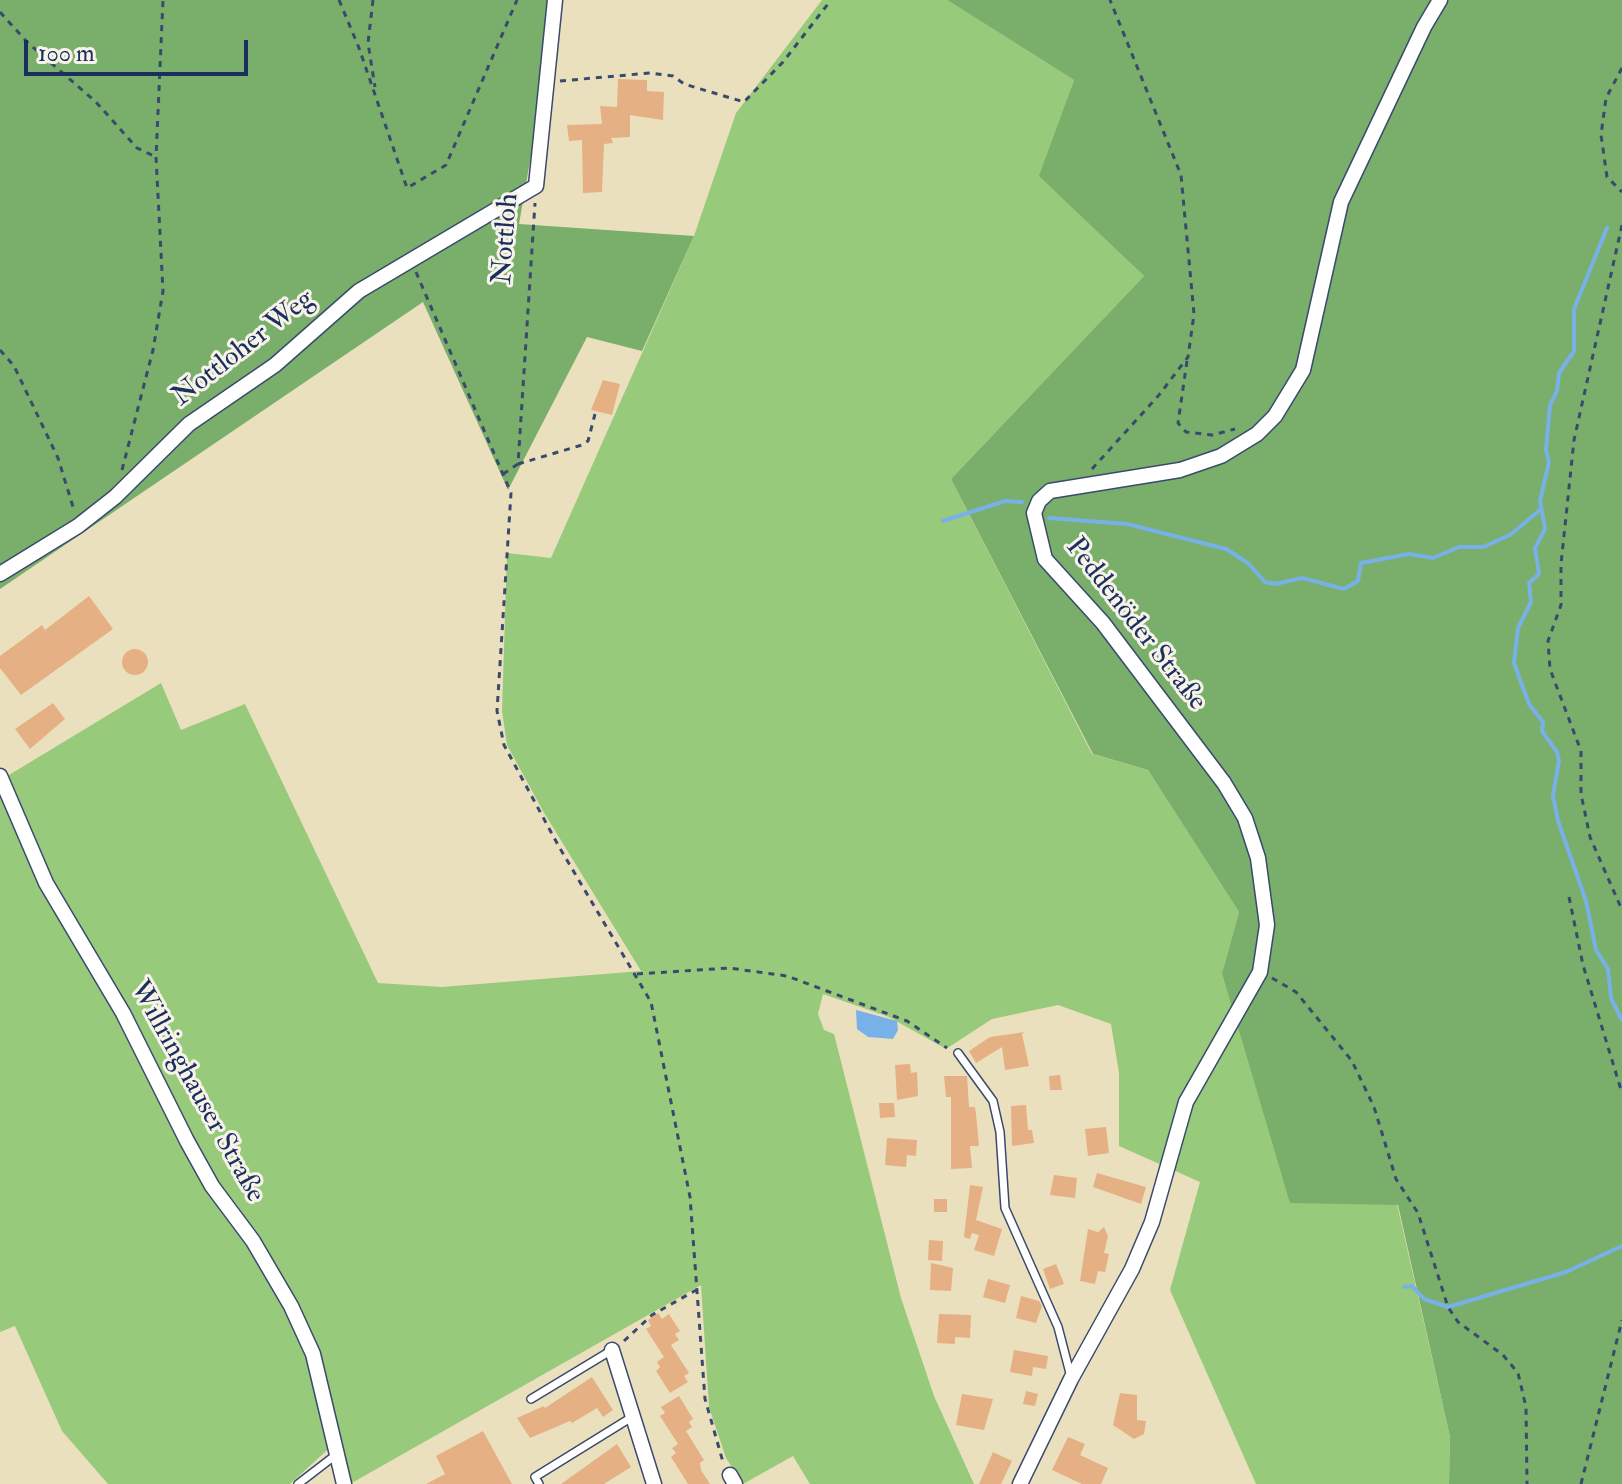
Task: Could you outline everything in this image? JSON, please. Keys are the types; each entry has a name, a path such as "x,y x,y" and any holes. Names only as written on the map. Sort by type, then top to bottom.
{"street":[{"name":"Nottloh","path":"536,186 555,0"},
{"name":"Peddenöder Straße","path":"1020,1484 1071,1379 1132,1269 1152,1222 1186,1102 1260,972 1267,925 1258,858 1245,818 1224,783 1103,623 1045,559 1034,513 1039,501 1050,491 1078,484 1180,470 1221,456 1257,434 1275,416 1303,370 1341,202 1424,27 1440,0"},
{"name":"Nottloher Weg","path":"0,574 78,526 115,497 189,424 275,365 359,291 536,186"},
{"name":"Willringhauser Straße","path":"0,776 46,883 123,1013 194,1153 291,1306 313,1354 344,1484"},
{"path":"612,1350 654,1484"}],"lane":[{"path":"958,1053 993,1101 1000,1132 1005,1208 1058,1327 1071,1379"},
{"path":"531,1399 612,1350"},
{"path":"539,1484 535,1477 632,1416"},
{"path":"298,1484 337,1454"}],"path":[{"path":"115,497 153,350 163,291 156,157 163,0"},
{"path":"339,0 407,188 446,165 517,0"},
{"path":"373,0 368,43 377,99"},
{"path":"548,83 597,75 650,73 673,76 684,84 744,102 783,62 831,0"},
{"path":"1110,0 1181,175 1194,314 1178,423 1186,432 1212,435 1243,427"},
{"path":"0,12 27,42 96,102 137,148 156,157"},
{"path":"1622,68 1606,98 1601,135 1607,177 1622,192"},
{"name":"Nottloh","path":"518,464 536,186"},
{"path":"1622,225 1574,440 1565,505 1561,605 1548,641 1550,669 1581,751 1581,794 1590,837 1622,910"},
{"path":"410,258 511,493 497,711 504,745 558,845 651,1002 690,1197 707,1411 718,1452 733,1480"},
{"path":"0,350 14,366 58,458 78,526"},
{"path":"1078,484 1159,395 1188,357"},
{"path":"503,474 524,460 582,445 588,441 595,414"},
{"path":"1569,897 1583,965 1622,1093"},
{"path":"637,974 729,968 787,976 907,1021 958,1053"},
{"path":"1260,972 1296,992 1352,1061 1374,1107 1396,1179 1418,1213 1448,1307 1458,1322 1503,1355 1518,1373 1526,1407 1527,1484"},
{"path":"612,1350 652,1315 698,1289"},
{"path":"1581,1484 1622,1320"}],"green space":[{"path":"0,0 550,0 545,75 519,224 694,236 642,351 587,337 508,490 423,302 0,589"},
{"path":"822,0 947,0 1074,80 1040,176 1144,276 951,479 1092,754 1148,770 1239,912 1222,973 1397,1204 1450,1437 1449,1484 1256,1484 1170,1290 1200,1182 1119,1146 1119,1073 1111,1024 1058,1005 992,1019 946,1049 889,1017 823,994 818,1014 824,1030 834,1034 901,1298 934,1396 974,1484 810,1484 793,1456 743,1484 726,1458 709,1407 701,1285 350,1484 337,1441 290,1484 108,1484 62,1431 15,1326 0,1332 0,771 4,778 161,683 181,730 245,704 378,983 442,987 641,971 543,811 507,745 502,711 507,553 551,558 694,236 736,113"},
{"path":"947,0 1622,0 1622,1484 1449,1484 1450,1437 1398,1205 1290,1203 1222,973 1239,912 1148,770 1093,754 951,479 1144,276 1039,176 1074,80"}],"water":[{"path":"856,1010 897,1021 898,1030 893,1039 868,1037 857,1029"}],"building":[{"path":"618,79 647,80 647,91 664,92 663,120 630,115 630,137 611,138 613,143 604,144 602,192 583,193 582,140 569,141 567,125 602,124 600,106 617,107"},
{"path":"603,380 620,384 612,415 591,410"},
{"path":"89,596 113,629 21,695 0,668 0,656 42,625 45,630"},
{"path":"135,649 144,653 148,662 144,671 135,675 126,671 122,662 126,653"},
{"path":"53,703 65,719 30,749 15,729"},
{"path":"1025,1032 1022,1034 1029,1066 1005,1070 1002,1047 976,1063 969,1051 990,1037"},
{"path":"910,1064 911,1073 917,1072 918,1096 897,1100 895,1065"},
{"path":"1060,1075 1062,1090 1050,1090 1049,1076"},
{"path":"944,1076 967,1076 969,1107 975,1107 979,1146 970,1146 972,1168 951,1169 951,1097 946,1097"},
{"path":"879,1103 894,1103 895,1117 880,1118"},
{"path":"1026,1105 1028,1130 1032,1130 1034,1143 1012,1146 1011,1106"},
{"path":"1106,1127 1109,1153 1088,1156 1085,1129"},
{"path":"887,1138 917,1140 916,1156 907,1155 906,1167 885,1165"},
{"path":"1097,1173 1146,1187 1141,1204 1093,1187"},
{"path":"1054,1175 1077,1178 1075,1198 1050,1195"},
{"path":"970,1185 983,1187 976,1220 1002,1229 994,1256 974,1250 979,1235 972,1233 970,1239 964,1237"},
{"path":"934,1199 947,1199 947,1212 934,1212"},
{"path":"1104,1227 1108,1236 1104,1253 1109,1254 1105,1272 1098,1271 1095,1284 1080,1281 1088,1229 1098,1232"},
{"path":"929,1240 943,1241 942,1261 928,1260"},
{"path":"931,1263 953,1268 951,1291 930,1290"},
{"path":"1056,1264 1064,1284 1050,1289 1043,1269"},
{"path":"988,1279 1010,1285 1005,1303 983,1297"},
{"path":"1021,1296 1039,1301 1042,1306 1036,1323 1016,1318"},
{"path":"658,1313 662,1319 669,1314 680,1331 675,1334 679,1340 671,1345 689,1373 684,1376 688,1382 670,1393 656,1371 660,1367 657,1362 664,1357 646,1329 651,1326 648,1320"},
{"path":"939,1314 971,1315 970,1338 955,1337 955,1344 937,1343"},
{"path":"1014,1350 1048,1356 1046,1369 1033,1367 1032,1376 1010,1372"},
{"path":"592,1377 613,1410 603,1417 597,1408 572,1423 570,1421 530,1438 517,1418 545,1408"},
{"path":"1026,1391 1038,1394 1035,1406 1023,1404"},
{"path":"1120,1393 1137,1395 1137,1420 1146,1421 1144,1434 1134,1439 1113,1425"},
{"path":"962,1394 993,1399 984,1430 956,1425"},
{"path":"679,1396 693,1419 689,1422 692,1427 686,1431 704,1460 700,1463 701,1470 710,1484 688,1484 671,1457 676,1453 672,1448 678,1444 660,1416 665,1413 661,1407"},
{"path":"483,1431 512,1484 426,1484 445,1474 436,1456"},
{"path":"1068,1437 1085,1444 1080,1455 1108,1468 1101,1484 1082,1484 1052,1470"},
{"path":"617,1444 631,1467 604,1484 561,1484"},
{"path":"993,1452 1012,1461 1001,1484 979,1484"}],"waterway":[{"path":"1607,228 1574,309 1574,351 1559,373 1557,391 1550,405 1546,450 1549,462 1540,501 1545,529 1535,548 1539,574 1529,583 1531,602 1518,628 1514,663 1529,704 1543,722 1542,731 1557,752 1559,761 1553,795 1558,821 1586,901 1596,950 1608,969 1611,998 1622,1020"},
{"path":"943,521 1005,501 1022,502"},
{"path":"1049,518 1127,524 1226,549 1248,563 1265,582 1275,584 1302,578 1344,589 1358,581 1361,563 1409,554 1433,558 1459,547 1483,547 1510,535 1541,509"},
{"path":"1404,1287 1412,1286 1424,1299 1448,1307 1566,1272 1622,1246"}]}
